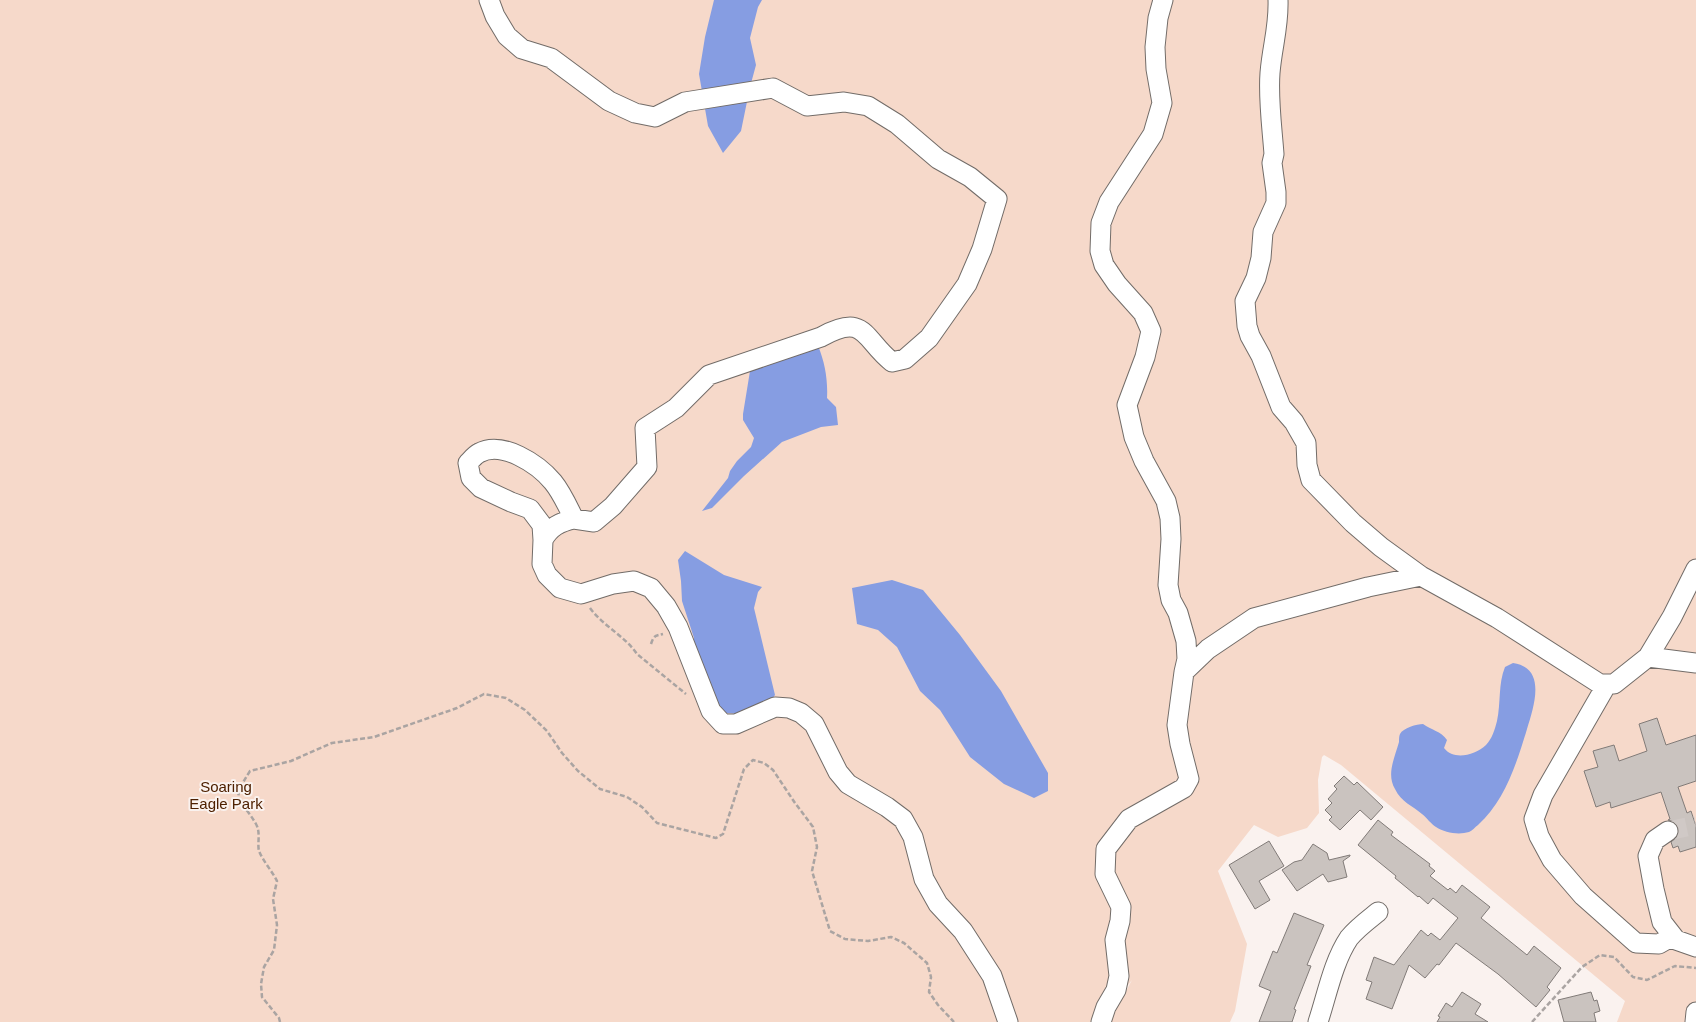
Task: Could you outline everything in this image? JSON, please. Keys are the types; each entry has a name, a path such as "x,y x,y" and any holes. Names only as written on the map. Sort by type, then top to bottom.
{"street":[{"path":"489,0 495,16 507,36 522,50 551,58 609,100 634,112 655,117 685,102 773,88 807,106 844,102 868,106 897,124 938,159 970,177 997,199 982,249 968,284 929,338 905,359 892,362 881,353 874,342 861,329 847,326 822,337 709,375 676,408 645,428 647,467 612,506 594,522 574,519 556,525 548,531 543,540"},
{"path":"1101,1022 1106,1007 1116,990 1119,976 1115,940 1120,921 1121,907 1105,874 1106,849 1129,819 1184,788 1189,779 1177,725 1187,659 1186,641 1178,613 1171,600 1168,585 1171,539 1170,518 1166,501 1144,461 1134,437 1127,405 1145,356 1151,332 1143,314 1117,284 1104,265 1100,251 1101,223 1109,202 1153,134 1162,104 1156,69 1155,47 1158,18 1163,0"},
{"path":"1278,0 1279,16 1270,72 1274,154 1272,163 1276,202 1263,232 1261,258 1256,278 1246,301 1247,326 1269,374 1281,407 1294,422 1306,443 1307,465 1311,480 1353,523 1381,547 1421,576 1497,618 1600,684 1614,684 1648,657 1672,617 1696,570"},
{"path":"574,519 552,482 534,466 508,450 492,448 478,453 468,463 471,478 481,488 530,509 542,525 542,564 547,575 560,588 581,594 613,584 634,581 651,588 666,606 678,627 711,711 724,724 736,724 775,708 789,708 801,713 814,724 838,772 848,784 887,807 903,819 913,838 924,879 938,904 963,931 992,976 1008,1022"},
{"path":"1184,672 1208,649 1254,618 1368,587 1421,576"},
{"path":"1648,657 1696,663"},
{"path":"1607,684 1542,795 1534,819 1538,836 1552,860 1583,896 1636,943 1659,944 1673,936"},
{"path":"1668,831 1655,840 1648,856 1662,922 1676,940 1696,947"},
{"path":"1318,1022 1340,953 1350,937 1378,912"},
{"path":"1695,1022 1696,1012"}],"path":[{"path":"581,594 594,614 637,654 690,697"},
{"path":"280,1022 279,1018 262,998 261,984 264,967 274,950 277,925 273,899 277,881 259,850 260,838 256,825 239,802 239,788 250,771 291,760 332,743 374,737 457,708 484,694 506,698 525,710 548,731 562,753 578,771 600,789 627,797 642,807 657,823 684,829 703,836 716,838 723,834 744,769 753,760 764,763 774,770 813,827 817,847 812,870 830,931 845,939 868,941 891,937 904,943 927,963 931,977 930,992 938,1005 954,1022"},
{"path":"1532,1022 1582,967 1600,955 1614,957 1632,977 1647,980 1675,966 1696,968"}],"green space":[{"name":"Soaring Eagle Park","path":"0,0 1696,0 1696,1022 1617,1022 1625,1001 1341,765 1324,755 1318,780 1319,813 1307,828 1278,837 1254,825 1218,871 1247,944 1235,1011 1230,1022 1109,1022 1132,980 1099,1022 0,1022"}],"water":[{"path":"714,0 762,0 758,7 750,38 756,65 741,131 723,153 708,126 699,74"},
{"path":"818,346 826,372 827,398 836,407 838,425 821,427 782,442 712,508 702,511 728,478 730,471 737,461 751,447 754,438 743,420 750,371"},
{"path":"685,551 724,575 762,587 758,592 754,608 775,695 768,705 742,714 724,713 714,699 709,680 694,655 694,638 682,601 678,560"},
{"path":"892,580 923,590 960,635 1001,691 1048,773 1048,791 1034,798 1004,784 970,757 940,710 920,691 897,647 878,630 857,624 852,588"},
{"path":"1513,663 1524,666 1531,672 1534,680 1535,699 1519,755 1509,780 1496,805 1471,831 1457,833 1440,829 1404,801 1392,783 1391,771 1400,734 1407,728 1423,724 1445,737 1447,740 1444,748 1448,752 1465,755 1481,749 1493,734 1498,714 1501,680 1505,667"}],"building":[{"path":"1657,718 1666,745 1696,735 1696,781 1678,787 1687,813 1691,811 1696,826 1696,847 1680,852 1678,846 1673,848 1671,842 1678,836 1679,830 1677,824 1668,820 1670,819 1661,792 1611,808 1610,802 1596,807 1584,771 1598,767 1593,751 1614,745 1619,761 1647,751 1639,724"},
{"path":"1344,776 1354,785 1357,782 1383,807 1371,820 1360,810 1340,830 1329,820 1332,817 1325,810 1332,803 1328,799 1337,789 1334,786"},
{"path":"1378,820 1393,832 1391,835 1430,864 1429,866 1435,871 1430,876 1448,890 1450,888 1456,893 1462,885 1490,907 1481,918 1527,955 1534,946 1561,968 1547,987 1550,990 1536,1007 1498,974 1456,943 1439,965 1437,964 1425,978 1409,965 1392,1009 1366,999 1372,982 1366,980 1374,957 1394,965 1421,930 1428,936 1431,933 1440,940 1458,918 1433,898 1428,904 1418,897 1358,845"},
{"path":"1269,841 1284,866 1259,881 1270,900 1255,909 1229,865"},
{"path":"1313,844 1327,853 1329,860 1350,855 1343,861 1347,877 1328,882 1323,874 1297,891 1282,870 1294,862 1302,860"},
{"path":"1294,913 1324,925 1307,965 1311,966 1294,1009 1296,1010 1292,1022 1259,1022 1271,991 1259,986 1273,951 1277,953"},
{"path":"1462,992 1481,1004 1475,1014 1488,1022 1437,1022 1440,1017 1438,1016 1446,1003 1452,1007"},
{"path":"1591,992 1594,1001 1597,1000 1600,1011 1594,1013 1596,1022 1564,1022 1558,1000"}],"tunnel":[{"path":"1668,831 1696,825"}]}
